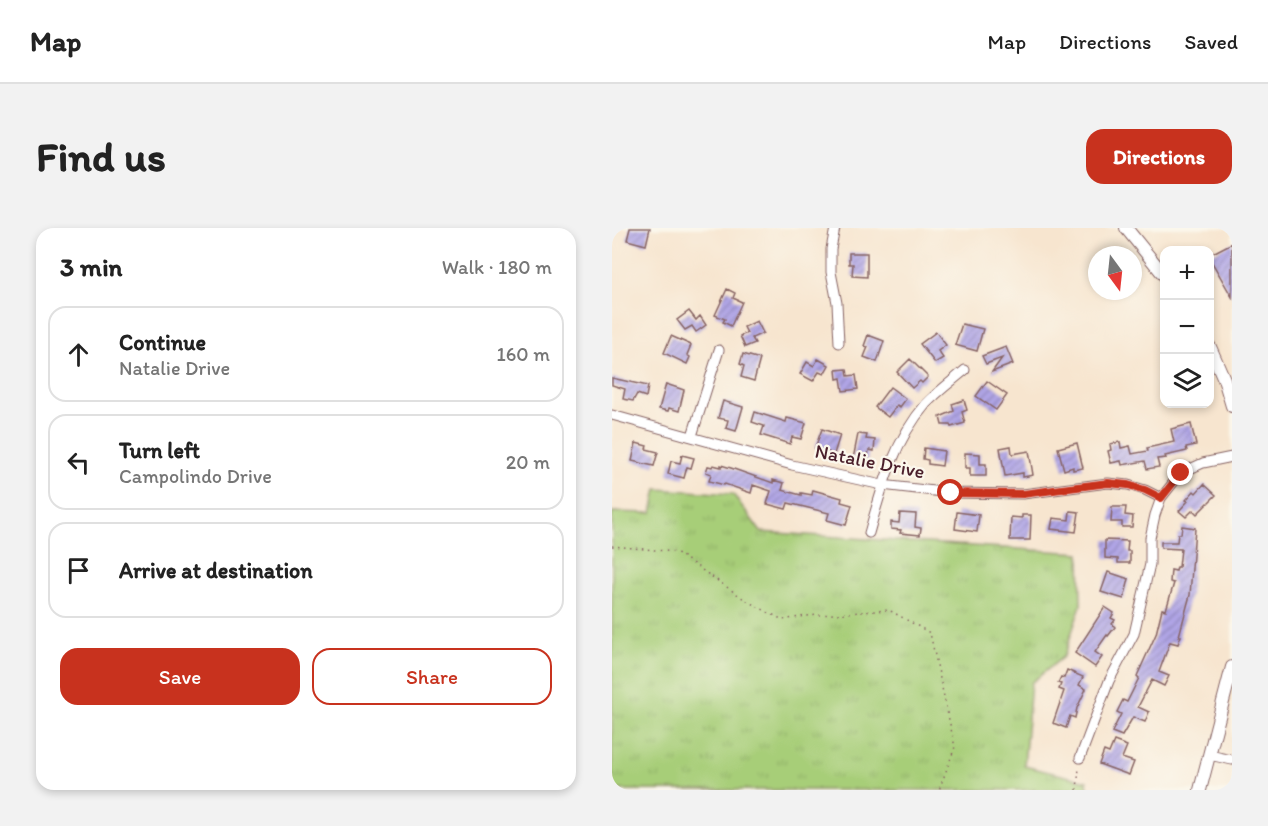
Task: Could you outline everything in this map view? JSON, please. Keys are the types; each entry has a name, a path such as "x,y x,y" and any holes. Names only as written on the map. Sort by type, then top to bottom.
{"main road":[{"path":"1126,228 1160,270"},
{"path":"1212,354 1224,379 1232,406"},
{"path":"1200,790 1232,667"}],"street":[{"path":"835,228 831,249 831,272 837,303 838,343"},
{"path":"692,436 719,350"},
{"path":"869,532 882,486 902,438 933,397 965,370"},
{"name":"Natalie Drive","path":"612,415 792,465 882,486 951,493 1023,494 1108,483 1128,485 1161,498"},
{"path":"1080,758 1109,681 1134,634 1150,564 1150,538 1161,498 1181,473 1203,463 1232,457"},
{"path":"1209,754 1232,760"}],"path":[{"path":"612,546 676,552 747,601 783,620 806,616 889,610 930,633 955,747 939,790"},
{"path":"1077,790 1080,758"}],"green space":[{"path":"657,489 733,494 761,532 1080,553 1081,605 1064,656 1031,683 1024,766 1087,781 1088,790 612,790 612,512 652,513"}],"building":[{"path":"630,228 650,228 646,245 627,240"},
{"path":"1232,243 1232,297 1214,266 1214,252"},
{"path":"849,253 867,253 867,277 852,276 853,264 849,264"},
{"path":"727,289 735,293 733,298 742,302 731,326 723,322 725,319 715,315"},
{"path":"689,311 696,320 700,316 706,325 696,332 692,326 685,330 677,320"},
{"path":"757,321 763,333 752,338 755,343 745,347 740,336 747,333 744,327"},
{"path":"962,324 983,329 977,351 955,345"},
{"path":"936,332 946,345 938,351 943,358 935,363 920,344"},
{"path":"868,335 884,341 877,362 864,357 868,347 864,346"},
{"path":"671,336 691,345 687,355 690,357 687,364 664,353"},
{"path":"1006,347 1013,364 992,372 1002,358 986,364 982,356"},
{"path":"743,354 760,359 754,381 741,377 744,366 740,364"},
{"path":"818,359 829,365 824,374 819,372 813,381 800,374 807,362 814,366"},
{"path":"910,359 928,377 912,388 897,372"},
{"path":"847,369 848,376 856,375 858,389 843,391 841,378 837,379 836,370"},
{"path":"612,378 648,386 646,397 637,394 633,401 623,399 625,389 612,385"},
{"path":"987,381 1007,395 996,410 976,396"},
{"path":"666,384 684,390 679,411 669,408 668,411 659,409"},
{"path":"890,387 906,399 900,407 897,405 888,417 875,407"},
{"path":"964,400 967,410 962,412 965,423 951,427 942,425 940,417 954,411 952,404"},
{"path":"723,401 743,407 736,431 726,428 728,420 718,418"},
{"path":"755,412 786,422 787,418 806,423 801,439 792,437 790,444 761,435 764,426 752,422"},
{"path":"1191,424 1196,445 1186,447 1187,451 1157,459 1159,467 1147,469 1145,461 1122,465 1121,461 1111,463 1108,451 1111,450 1110,444 1120,442 1121,448 1130,446 1132,454 1148,451 1147,448 1174,442 1171,429"},
{"path":"822,429 840,435 834,454 815,448"},
{"path":"858,434 867,435 866,439 875,440 874,451 869,450 867,461 853,459"},
{"path":"636,443 658,452 654,466 632,461"},
{"path":"1077,443 1083,468 1073,470 1073,467 1064,470 1058,448"},
{"path":"1011,446 1012,454 1029,451 1033,475 1023,477 1023,473 1005,476 1000,448"},
{"path":"924,448 944,451 942,466 928,464 928,460 923,459"},
{"path":"965,453 980,454 980,464 986,464 986,476 970,476 970,468 965,468"},
{"path":"682,455 694,458 691,468 687,467 684,478 668,474 671,461 680,463"},
{"path":"721,465 773,483 773,480 784,483 782,490 801,495 801,493 812,495 813,490 842,498 841,502 852,505 846,525 827,520 829,513 788,503 786,509 767,504 771,491 753,485 751,493 709,481 711,474 706,472 708,466 721,467"},
{"path":"1204,484 1216,495 1197,514 1193,510 1186,517 1179,511 1194,491 1196,493"},
{"path":"1112,507 1126,507 1125,515 1133,516 1132,527 1122,527 1122,522 1111,522"},
{"path":"1070,511 1079,512 1076,532 1051,529 1053,518 1069,520"},
{"path":"957,512 979,515 977,532 955,529"},
{"path":"900,513 916,514 915,527 921,528 920,535 900,533 901,530 891,529 891,522 899,523"},
{"path":"1022,515 1031,515 1030,540 1010,540 1011,517 1022,518"},
{"path":"1182,526 1195,528 1190,595 1179,636 1181,636 1178,644 1170,642 1159,672 1169,676 1164,686 1152,680 1138,707 1149,712 1145,722 1133,717 1122,736 1112,732 1121,714 1117,712 1123,700 1127,702 1139,678 1137,676 1156,634 1162,609 1166,610 1174,583 1170,582 1171,570 1176,571 1179,567 1181,549 1161,548 1161,542 1177,542"},
{"path":"1105,540 1128,541 1127,551 1130,551 1130,563 1118,563 1118,559 1105,558"},
{"path":"1108,572 1129,579 1124,599 1101,592"},
{"path":"1105,607 1114,613 1111,618 1115,620 1112,624 1115,627 1095,652 1102,657 1095,667 1075,653"},
{"path":"1067,670 1083,677 1079,685 1086,689 1075,718 1070,716 1066,728 1053,723 1064,691 1059,689 1061,684 1058,683 1061,677 1064,678"},
{"path":"1114,741 1127,746 1122,758 1134,762 1129,775 1099,764 1104,751 1109,753"}],"route":[{"path":"951,493 1023,494 1108,483 1128,485 1161,498 1181,473"}]}
